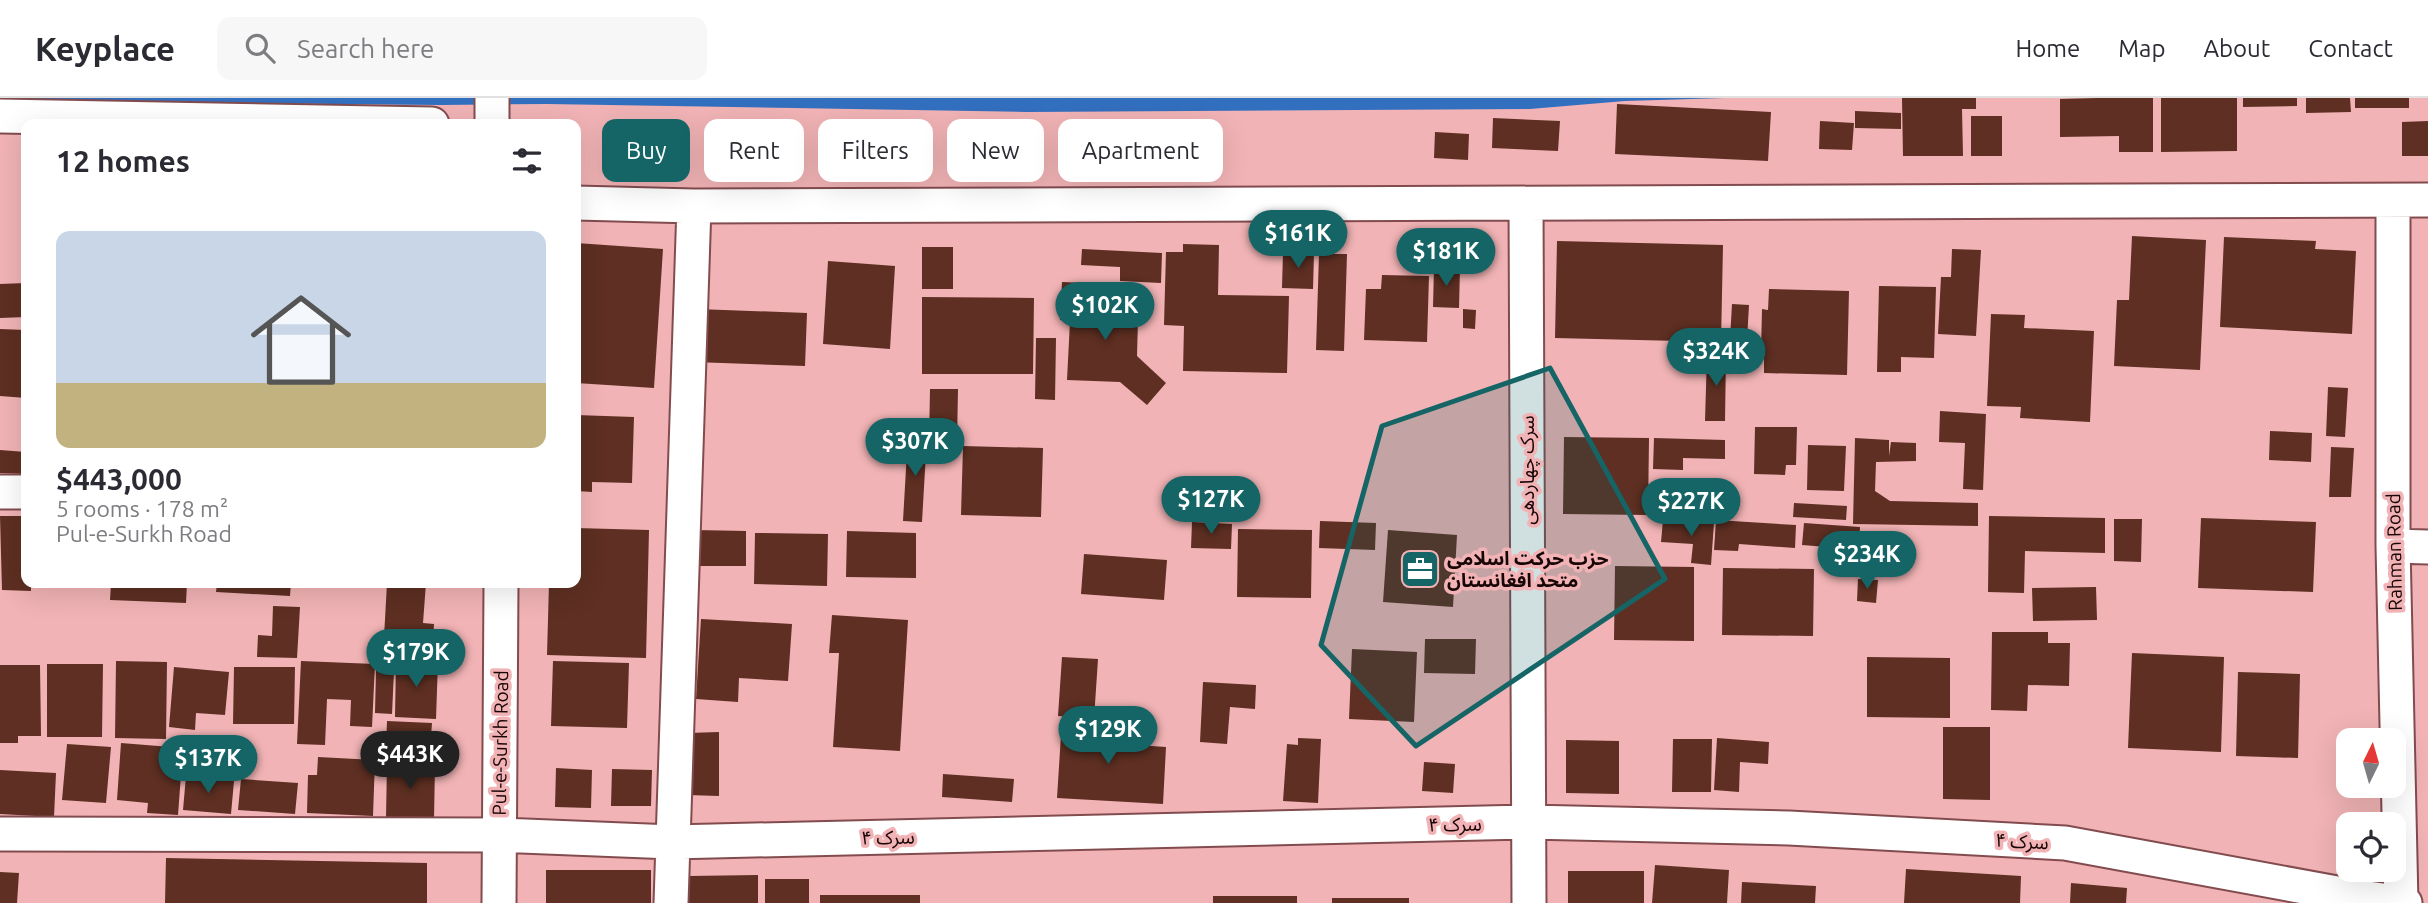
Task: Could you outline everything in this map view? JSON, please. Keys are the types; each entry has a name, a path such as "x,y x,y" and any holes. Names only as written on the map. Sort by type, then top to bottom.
{"street":[{"path":"0,116 162,119"},
{"name":"Rahman Road","path":"2393,201 2393,546 2402,903"},
{"path":"581,203 694,206 2428,201"},
{"name":"سرک چهاردهی","path":"1526,204 1529,903"},
{"path":"671,903 694,206"},
{"path":"0,492 21,492"},
{"path":"2393,546 2428,547"},
{"name":"Pul-e-Surkh Road","path":"499,903 501,588"},
{"name":"سرک ۴","path":"0,834 499,835 672,842 1529,822 1789,828 2065,843 2402,903"}],"highlighted area":[{"path":"1550,368 1665,579 1416,746 1321,645 1382,426"}],"water":[{"path":"0,98 1724,98 1625,101 1530,109 1027,112 547,104 0,101"}],"building":[{"path":"1902,98 1976,98 1976,109 1962,109 1963,156 1903,156"},
{"path":"2153,98 2153,152 2119,152 2119,136 2060,137 2060,99"},
{"path":"2161,98 2237,98 2237,151 2161,152"},
{"path":"2243,98 2297,98 2297,106 2243,107"},
{"path":"2306,98 2350,98 2351,112 2306,113"},
{"path":"2355,98 2409,98 2409,108 2355,108"},
{"path":"1617,104 1771,112 1768,161 1615,154"},
{"path":"1855,111 1901,113 1901,129 1855,128"},
{"path":"1971,116 2002,116 2002,156 1971,156"},
{"path":"1493,118 1560,121 1558,151 1492,148"},
{"path":"1820,121 1854,123 1852,150 1819,149"},
{"path":"2428,121 2428,156 2402,156 2402,122"},
{"path":"1435,132 1469,134 1468,160 1434,158"},
{"path":"2132,236 2206,240 2200,370 2114,366 2117,300 2129,300"},
{"path":"2224,237 2316,241 2315,249 2356,251 2352,334 2220,327"},
{"path":"1557,241 1723,245 1721,342 1555,338"},
{"path":"581,243 663,249 654,388 581,383"},
{"path":"1183,244 1219,245 1218,295 1289,296 1287,373 1183,371 1184,326 1164,325 1166,252 1183,252"},
{"path":"922,247 953,247 953,289 922,289"},
{"path":"1082,249 1162,253 1161,283 1120,281 1120,267 1081,265"},
{"path":"1952,249 1981,250 1976,336 1938,334 1941,277 1951,277"},
{"path":"1283,252 1314,253 1313,289 1282,288"},
{"path":"1319,254 1347,254 1344,351 1316,350"},
{"path":"828,261 895,266 890,349 823,344"},
{"path":"1434,267 1460,268 1459,308 1433,307"},
{"path":"1382,275 1429,276 1427,342 1364,340 1366,289 1381,289"},
{"path":"1062,282 1087,283 1086,293 1127,295 1126,320 1138,320 1137,356 1166,383 1147,405 1120,382 1067,380 1070,321 1060,320"},
{"path":"21,283 21,317 0,318 0,284"},
{"path":"1879,286 1936,287 1934,358 1901,357 1901,372 1877,372"},
{"path":"1769,289 1849,291 1847,375 1764,373 1764,352 1761,352 1762,309 1768,310"},
{"path":"922,297 1034,298 1033,374 922,374"},
{"path":"1732,304 1749,305 1746,358 1729,357"},
{"path":"697,309 807,313 805,366 694,362"},
{"path":"1463,309 1476,310 1475,329 1463,328"},
{"path":"1991,314 2025,315 2024,328 2094,331 2090,422 2020,418 2021,407 1987,406"},
{"path":"0,329 21,330 21,398 0,396"},
{"path":"1036,338 1056,338 1055,400 1035,399"},
{"path":"1707,354 1726,354 1725,421 1705,421"},
{"path":"2328,387 2348,388 2345,437 2326,436"},
{"path":"930,389 958,389 957,443 929,443"},
{"path":"1940,411 1986,414 1983,490 1963,489 1965,443 1939,442"},
{"path":"581,415 634,417 632,483 592,482 592,492 581,491"},
{"path":"1755,427 1797,427 1796,465 1786,465 1785,475 1754,474"},
{"path":"2270,431 2312,433 2311,462 2269,460"},
{"path":"908,434 927,435 922,522 903,521"},
{"path":"1564,437 1649,438 1648,515 1563,514"},
{"path":"1654,438 1725,440 1725,459 1683,458 1683,470 1653,469"},
{"path":"1855,438 1889,440 1889,456 1891,442 1916,443 1916,461 1876,462 1875,491 1890,501 1978,503 1978,526 1853,524"},
{"path":"1808,445 1846,446 1844,491 1807,490"},
{"path":"963,446 1043,448 1041,517 961,515"},
{"path":"2331,447 2354,448 2351,497 2329,497"},
{"path":"0,450 21,452 21,474 0,473"},
{"path":"1670,492 1725,495 1724,517 1669,513"},
{"path":"1794,503 1847,506 1846,520 1793,517"},
{"path":"0,516 21,516 21,588 31,588 31,591 2,590"},
{"path":"1989,516 2105,518 2105,553 2025,551 2024,593 1988,592"},
{"path":"2201,518 2316,522 2313,592 2198,588"},
{"path":"2114,519 2142,519 2141,562 2114,561"},
{"path":"1663,520 1714,523 1711,565 1691,563 1693,544 1661,542"},
{"path":"1716,520 1796,525 1795,548 1739,544 1738,551 1714,550"},
{"path":"1320,521 1376,523 1375,550 1319,548"},
{"path":"1192,522 1232,524 1231,549 1191,548"},
{"path":"1804,523 1860,527 1858,561 1826,560 1827,547 1802,545"},
{"path":"581,528 649,530 646,658 547,655 549,588 581,588"},
{"path":"1238,529 1312,530 1311,598 1237,597"},
{"path":"695,530 746,531 746,566 695,566"},
{"name":"حزب حرکت اسلامی متحد افغانستان","path":"1388,530 1457,535 1453,607 1383,602"},
{"path":"847,531 916,533 916,578 846,577"},
{"path":"755,533 828,534 827,586 754,584"},
{"path":"1084,554 1167,560 1164,600 1081,594"},
{"path":"1615,566 1694,567 1694,641 1614,640"},
{"path":"1723,568 1814,569 1813,636 1722,635"},
{"path":"1858,579 1878,580 1876,603 1857,601"},
{"path":"2096,587 2097,620 2033,621 2032,588"},
{"path":"111,588 187,588 186,603 110,600"},
{"path":"216,588 291,588 290,596 216,592"},
{"path":"387,588 426,588 423,623 434,624 432,658 383,655"},
{"path":"273,606 300,607 297,658 257,657 258,635 272,636"},
{"path":"832,615 908,620 900,751 833,747 839,653 829,653"},
{"path":"701,619 792,624 788,681 739,678 738,702 696,699"},
{"path":"1992,632 2048,632 2048,643 2070,643 2069,686 2028,685 2027,711 1991,710"},
{"path":"1425,639 1476,639 1475,674 1424,673"},
{"path":"1352,649 1417,652 1414,722 1349,719"},
{"path":"2132,653 2224,657 2221,752 2128,748"},
{"path":"1062,657 1098,659 1094,719 1058,716"},
{"path":"1867,657 1950,658 1950,718 1867,717"},
{"path":"396,660 438,661 436,719 395,717"},
{"path":"116,661 167,662 166,739 115,738"},
{"path":"301,661 375,664 372,727 350,726 351,700 327,699 325,745 297,744"},
{"path":"553,661 629,663 627,728 551,726"},
{"path":"47,664 103,664 102,737 47,737"},
{"path":"0,665 40,665 41,736 18,736 18,743 0,743"},
{"path":"174,667 229,672 225,715 196,713 195,730 169,727"},
{"path":"234,667 295,667 294,724 233,724"},
{"path":"376,670 394,671 392,714 375,713"},
{"path":"2238,672 2300,674 2298,758 2236,756"},
{"path":"1203,682 1256,685 1255,709 1230,707 1227,744 1200,742"},
{"path":"1062,719 1109,722 1108,743 1166,747 1163,804 1057,798"},
{"path":"387,721 432,723 430,750 386,747"},
{"path":"1943,727 1990,727 1990,800 1943,799"},
{"path":"719,732 719,796 687,795 688,733"},
{"path":"1298,738 1321,739 1318,803 1283,801 1287,744 1298,745"},
{"path":"1717,738 1769,742 1768,764 1740,762 1739,792 1714,790"},
{"path":"1673,739 1712,739 1711,792 1672,792"},
{"path":"1566,740 1619,741 1619,794 1566,793"},
{"path":"121,743 183,748 178,815 147,813 148,803 117,800"},
{"path":"67,744 111,747 106,803 62,800"},
{"path":"318,757 375,760 373,816 307,813 308,775 317,775"},
{"path":"1424,762 1455,764 1453,793 1422,791"},
{"path":"387,763 435,765 434,819 386,818"},
{"path":"556,768 592,770 591,808 555,807"},
{"path":"612,769 652,770 651,806 611,806"},
{"path":"0,770 56,773 54,817 0,814"},
{"path":"943,774 1014,779 1012,802 942,797"},
{"path":"186,776 234,781 231,814 183,810"},
{"path":"241,779 298,783 295,814 238,810"},
{"path":"166,858 427,863 427,903 165,903"},
{"path":"1655,865 1729,870 1727,903 1652,903"},
{"path":"1906,869 2021,876 2020,903 1904,903"},
{"path":"546,870 651,870 651,903 546,903"},
{"path":"1568,871 1644,871 1644,903 1568,903"},
{"path":"0,872 19,873 17,903 0,903"},
{"path":"758,875 758,903 689,903 689,876"},
{"path":"765,879 809,879 809,903 765,903"},
{"path":"1742,882 1816,886 1815,903 1741,903"},
{"path":"2071,883 2127,888 2126,903 2070,903"},
{"path":"820,895 920,895 920,903 820,903"},
{"path":"1213,896 1297,896 1297,903 1213,903"},
{"path":"1332,898 1409,898 1409,903 1332,903"}],"place":[{"name":"حزب حرکت اسلامی متحد افغانستان","path":"1420,569"}]}
